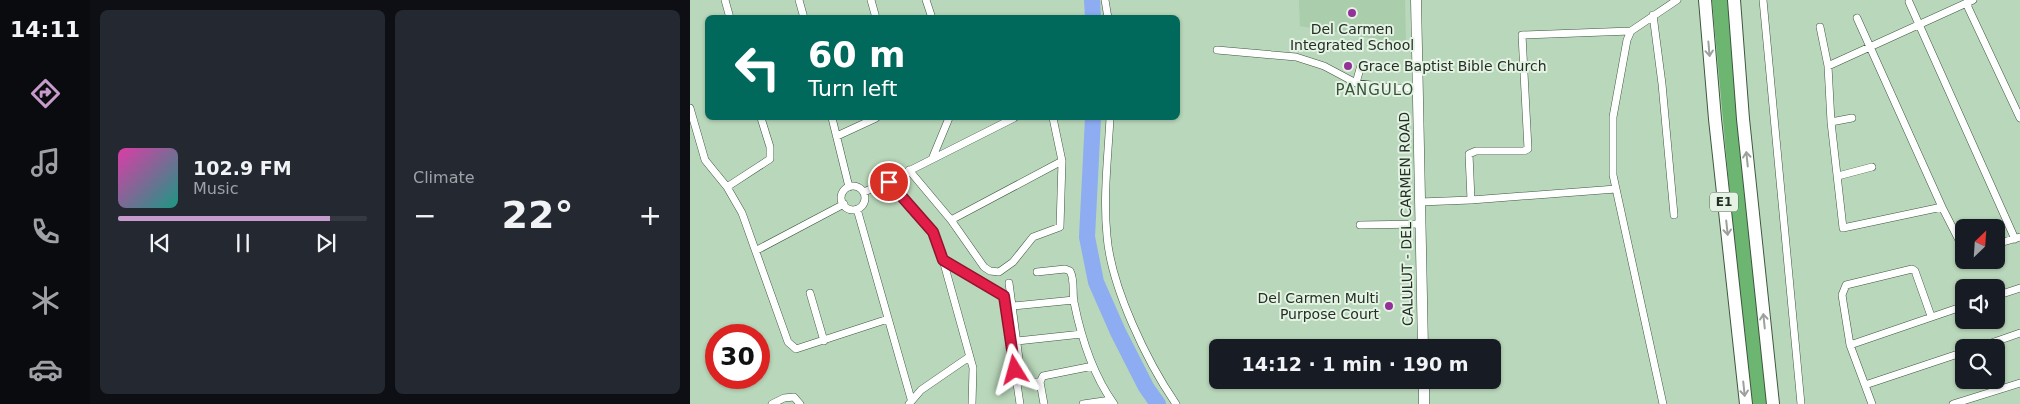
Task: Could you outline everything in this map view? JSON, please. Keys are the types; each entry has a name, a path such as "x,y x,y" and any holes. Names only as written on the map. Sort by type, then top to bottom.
{"highway":[{"name":"E1","path":"1705,0 1715,119 1746,404"},
{"name":"E1","path":"1734,0 1743,119 1773,404"}],"main road":[{"name":"CALULUT - DEL CARMEN ROAD","path":"1416,0 1423,339"},
{"path":"1424,389 1424,404"}],"street":[{"path":"725,0 729,15"},
{"path":"799,0 803,15"},
{"path":"871,0 875,15"},
{"path":"926,0 931,15"},
{"path":"1105,0 1108,15"},
{"path":"1471,200 1469,154 1476,151 1524,151 1528,149 1522,35 1631,31 1666,3 1678,0"},
{"path":"1763,0 1801,404"},
{"path":"1909,2 2018,238 2005,242"},
{"path":"1828,66 1918,23 1969,2 2020,118"},
{"path":"1653,15 1662,84 1674,215"},
{"path":"1857,18 1955,232"},
{"path":"1820,27 1828,66 1831,122 1843,228 1942,207"},
{"path":"1631,31 1624,54 1613,117 1612,147 1616,189 1663,404"},
{"path":"1217,50 1296,56 1324,66 1356,82 1393,88 1417,88"},
{"path":"1356,82 1361,65"},
{"path":"690,108 705,160 727,187 742,213 791,346 796,349 888,319"},
{"path":"1831,122 1852,118"},
{"path":"727,187 770,159 770,147 762,120"},
{"path":"833,120 849,187"},
{"path":"837,136 872,120"},
{"path":"932,159 948,120"},
{"path":"864,192 889,182 909,170 1010,120"},
{"path":"909,170 950,220 984,267 990,271 999,272 1013,262 1033,237 1060,227 1062,161 1053,120"},
{"path":"1110,120 1106,209 1110,256 1141,344 1176,404"},
{"path":"950,220 1062,161"},
{"path":"1838,176 1872,167"},
{"path":"889,182 933,232 943,260 972,368 972,404"},
{"path":"849,187 857,187 864,192 863,204 857,209 849,209 842,200 843,192 849,187"},
{"path":"1420,202 1616,189"},
{"path":"757,250 844,204"},
{"path":"857,209 910,402"},
{"path":"1360,225 1421,224"},
{"path":"943,260 1004,296 1020,404"},
{"path":"1036,272 1065,269 1070,271 1072,276 1074,300 1082,334 1093,366 1112,402 1083,404"},
{"path":"1872,404 1850,345 1842,296 1846,285 1912,269 1915,272 1931,316"},
{"path":"1010,282 1022,382 1040,382"},
{"path":"2005,293 2020,288"},
{"path":"810,293 824,341"},
{"path":"1012,306 1074,300"},
{"path":"1850,345 1955,309"},
{"path":"2003,339 2020,333"},
{"path":"1017,340 1082,334"},
{"path":"1865,385 1955,355"},
{"path":"910,402 921,390 969,357"},
{"path":"1044,404 1040,382 1045,374 1093,366"},
{"path":"1953,404 2020,383"},
{"path":"772,404 784,398 794,397 800,404"}],"shaded area":[{"name":"Del Carmen Integrated School","path":"1299,0 1405,0 1406,44 1300,26"}],"green space":[{"path":"1712,0 1729,0 1767,404 1749,404"}],"waterway":[{"path":"1092,0 1093,15"},
{"path":"1093,120 1087,237 1096,282 1118,332 1146,387 1158,404"}],"place":[{"name":"Del Carmen Integrated School","path":"1352,13"},
{"name":"Grace Baptist Bible Church","path":"1348,66"},
{"name":"Del Carmen Multi Purpose Court","path":"1389,306"}],"district":[{"name":"PANGULO","path":"1375,90"}],"route":[{"path":"889,182 929,226 943,260 1004,296 1015,370"}]}
